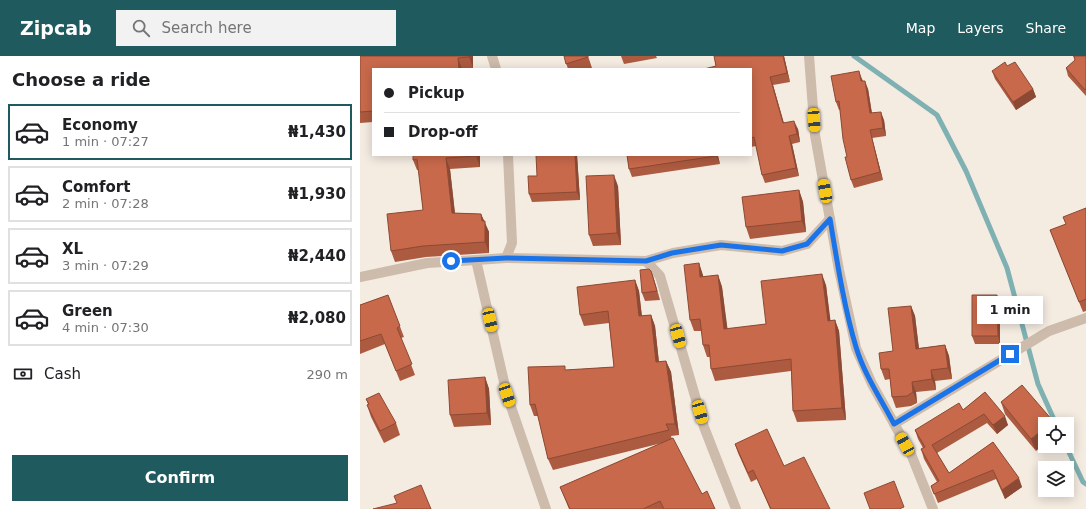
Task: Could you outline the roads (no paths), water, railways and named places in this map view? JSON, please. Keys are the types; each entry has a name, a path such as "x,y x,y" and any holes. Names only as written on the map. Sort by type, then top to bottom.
{"street":[{"path":"492,56 496,68"},
{"path":"809,56 815,135 839,270 856,348 872,384 911,454 933,509"},
{"path":"506,258 512,243 508,156"},
{"path":"360,277 426,263 506,258 646,261 672,253 721,245 782,251 807,244 830,219"},
{"path":"476,260 507,395 546,509"},
{"path":"646,261 660,276 704,427 736,509"},
{"path":"894,424 1049,331 1086,318"}],"waterway":[{"path":"854,56 937,115 966,171 1007,268 1038,384 1053,417"},
{"path":"1069,453 1083,482 1086,484"}]}
